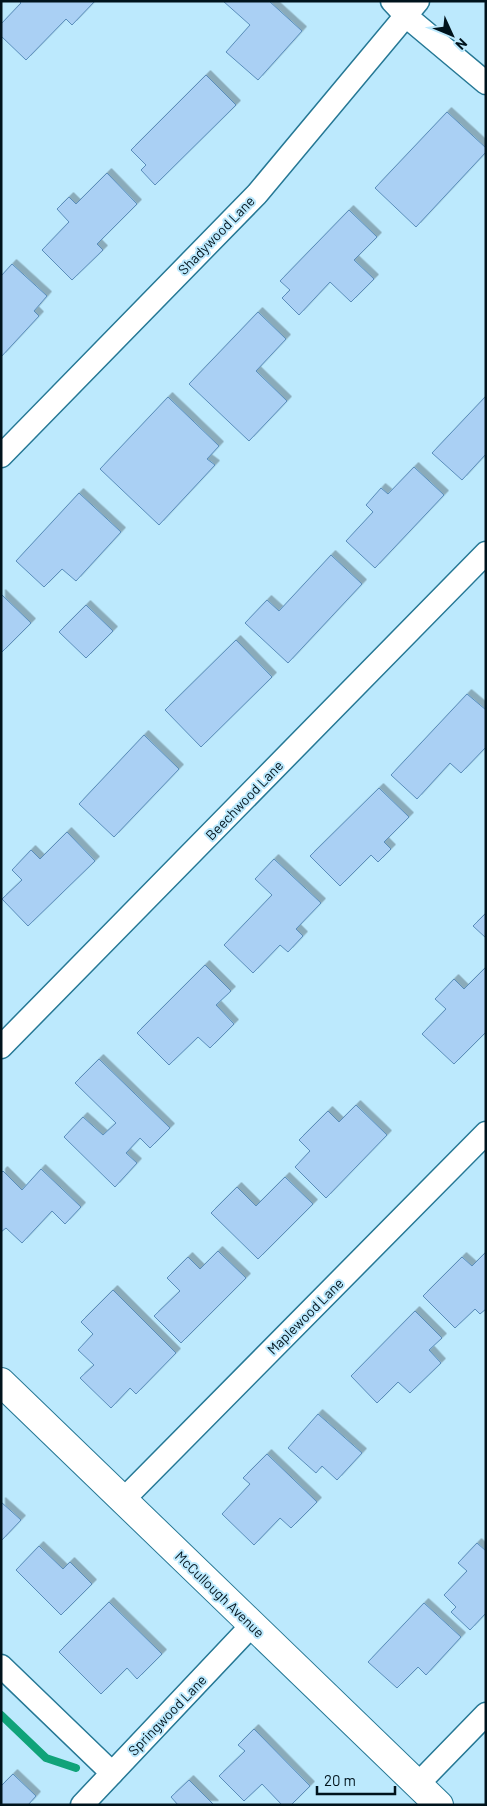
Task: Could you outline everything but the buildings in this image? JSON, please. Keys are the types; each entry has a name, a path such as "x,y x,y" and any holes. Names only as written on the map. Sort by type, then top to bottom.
{"main road":[{"name":"McCullough Avenue","path":"1,1382 439,1805"}],"street":[{"path":"405,6 486,82"},
{"name":"Shadywood Lane","path":"1,456 257,194 405,6"},
{"name":"Beechwood Lane","path":"1,1047 486,553"},
{"name":"Maplewood Lane","path":"123,1500 486,1133"},
{"name":"Springwood Lane","path":"82,1805 252,1625"},
{"path":"1,1666 112,1773"},
{"path":"418,1784 486,1714"}],"waterway":[{"path":"1,1715 46,1758 76,1768"}]}
